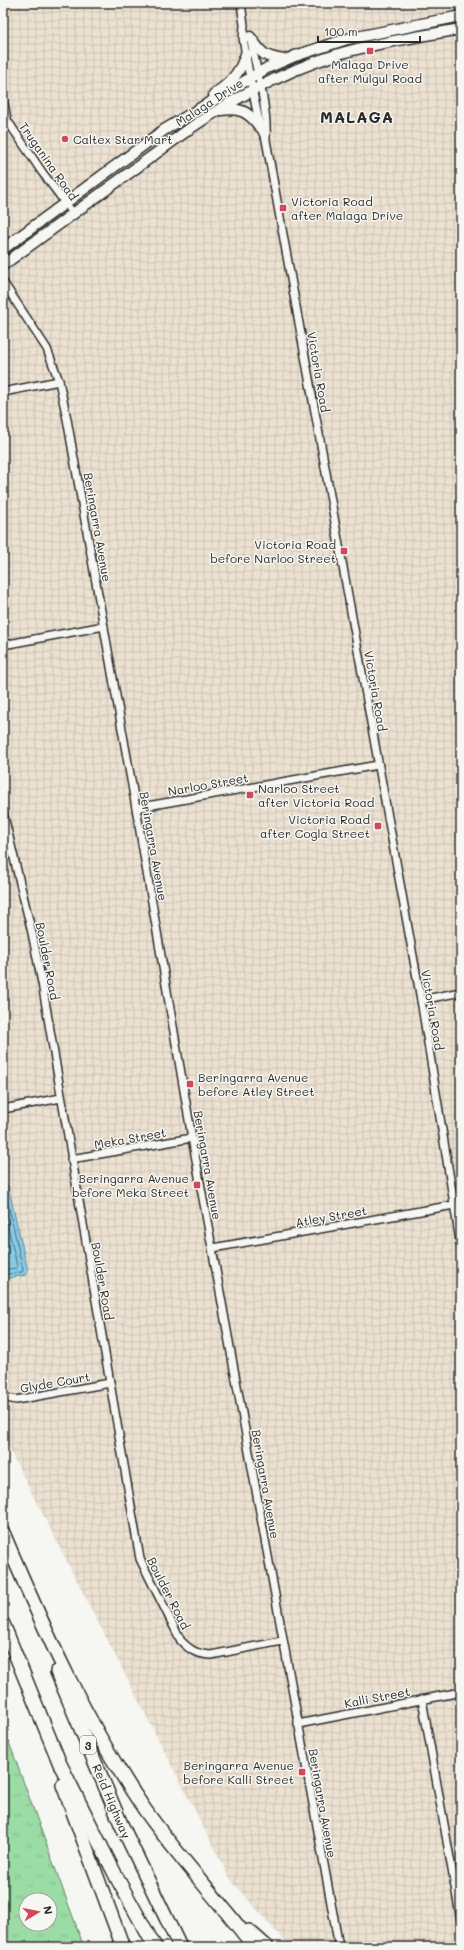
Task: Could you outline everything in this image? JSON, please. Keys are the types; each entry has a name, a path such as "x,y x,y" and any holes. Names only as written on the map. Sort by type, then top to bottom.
{"highway":[{"path":"3,1533 52,1646 109,1752 164,1836 229,1913 254,1947"},
{"name":"Reid Highway","path":"3,1541 121,1824 180,1947"},
{"path":"3,1624 60,1764 118,1880 155,1947"},
{"path":"16,1656 110,1907 122,1947"},
{"path":"229,1913 267,1947"}],"main road":[{"name":"Malaga Drive","path":"3,249 164,130 286,60 347,39 461,16"},
{"name":"Malaga Drive","path":"3,265 217,110 256,88 341,54 387,42 461,29"},
{"path":"250,37 261,53 286,60"},
{"path":"195,111 201,101 219,90 236,74 246,54"},
{"path":"217,110 236,108 253,117 260,127"}],"street":[{"name":"Victoria Road","path":"241,3 244,25 243,38 246,54 254,77"},
{"name":"Victoria Road","path":"244,25 250,37 260,127 266,140"},
{"name":"Victoria Road","path":"256,88 267,125 266,140 421,1000 461,1247"},
{"name":"Truganina Road","path":"3,98 7,120 42,172 73,213"},
{"name":"Beringarra Avenue","path":"3,282 42,340 53,363 59,381 136,808 192,1138 213,1248 282,1641 339,1947"},
{"path":"3,392 59,381"},
{"path":"3,645 104,626"},
{"name":"Narloo Street","path":"136,808 378,765"},
{"name":"Boulder Road","path":"3,812 5,832 32,933 140,1559 181,1641 190,1650 199,1654 211,1655 282,1641"},
{"path":"421,1000 461,992"},
{"path":"3,1109 61,1098"},
{"name":"Meka Street","path":"71,1159 192,1138"},
{"name":"Atley Street","path":"213,1248 454,1205"},
{"name":"Glyde Court","path":"3,1397 16,1400 110,1384"},
{"name":"Kalli Street","path":"298,1724 461,1692"},
{"path":"422,1700 461,1922"}],"shaded area":[{"path":"3,3 461,3 461,1947 290,1947 230,1879 3,1437"}],"green space":[{"path":"3,1726 84,1947 3,1947"}],"water":[{"path":"3,1185 8,1186 28,1271 25,1275 3,1279"}],"place":[{"name":"Malaga Drive after Mulgul Road","path":"370,51"},
{"name":"Caltex Star Mart","path":"65,139"},
{"name":"Victoria Road after Malaga Drive","path":"283,208"},
{"name":"Victoria Road before Narloo Street","path":"344,551"},
{"name":"Narloo Street after Victoria Road","path":"250,795"},
{"name":"Victoria Road after Cogla Street","path":"378,826"},
{"name":"Beringarra Avenue before Atley Street","path":"190,1084"},
{"name":"Beringarra Avenue before Meka Street","path":"197,1185"},
{"name":"Beringarra Avenue before Kalli Street","path":"302,1772"}],"district":[{"name":"MALAGA","path":"357,116"}]}
